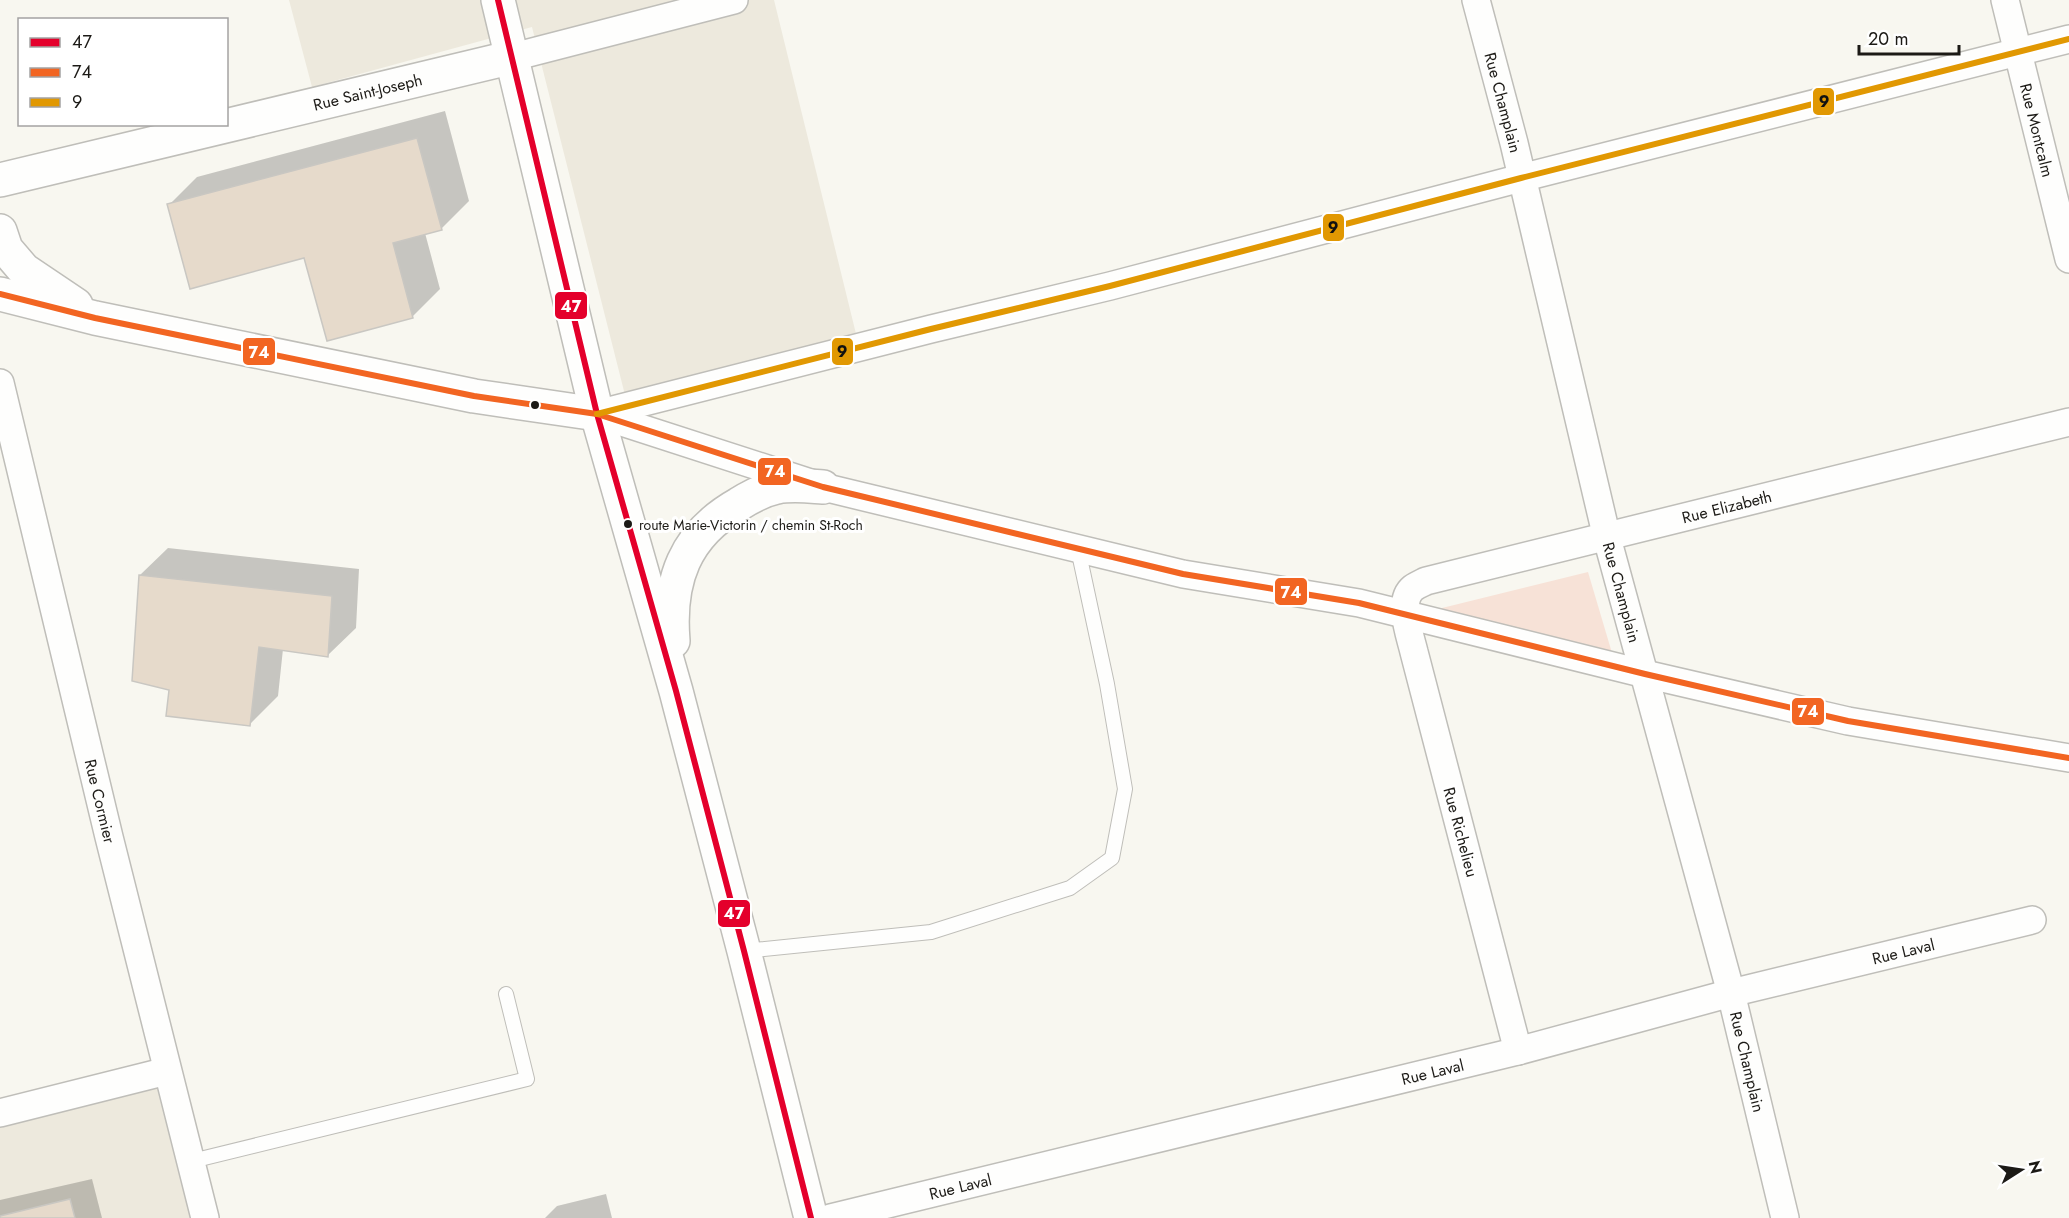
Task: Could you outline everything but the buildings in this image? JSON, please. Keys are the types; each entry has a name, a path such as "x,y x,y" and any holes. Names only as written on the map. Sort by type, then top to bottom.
{"main road":[{"path":"498,0 597,414 676,691 811,1218"},
{"name":"Rue Saint-Joseph","path":"228,125 513,57"},
{"name":"Rue Saint-Joseph","path":"7,178 224,126"},
{"path":"0,206 7,178"},
{"path":"0,231 6,249 24,270 95,318"},
{"path":"0,294 95,318 474,396 597,414"},
{"path":"676,691 671,620 675,589 683,557 701,532 726,511 751,497 776,488 796,485 823,487"}],"street":[{"name":"Rue Saint-Joseph","path":"513,57 734,0"},
{"name":"Rue Champlain","path":"1476,0 1607,538 1731,993 1785,1218"},
{"name":"Rue Montcalm","path":"2005,0 2069,259"},
{"path":"597,414 1110,286 1521,178 2069,39"},
{"name":"Rue Cormier","path":"0,383 167,1071 205,1218"},
{"path":"597,414 823,487 1183,574 1359,603 1645,674 1848,721 2069,758"},
{"name":"Rue Elizabeth","path":"1405,614 1407,597 1412,588 1426,581 2069,422"},
{"name":"Rue Richelieu","path":"1405,614 1518,1051"},
{"name":"Rue Laval","path":"830,1218 1518,1051 1731,993 2032,920"},
{"path":"0,1113 167,1071"}],"lane":[{"path":"744,951 931,932 1070,888 1112,858 1125,789 1107,684 1078,549"},
{"path":"192,1161 527,1079 506,994"}],"shaded area":[{"path":"289,0 774,0 859,346 626,399 532,27 312,87"},
{"path":"1588,572 1612,653 1438,609"},
{"path":"167,1071 205,1218 0,1218 0,1115"}],"transit line":[{"name":"47","path":"498,0 597,414 676,691 811,1218"},
{"name":"9","path":"597,414 1110,286 1521,178 2069,39"},
{"name":"74","path":"0,294 95,318 474,396 597,414 823,487 1183,574 1359,603 1645,674 1848,721 2069,758"}],"place":[{"name":"route Marie-Victorin / chemin St-Roch","path":"628,524"}]}
